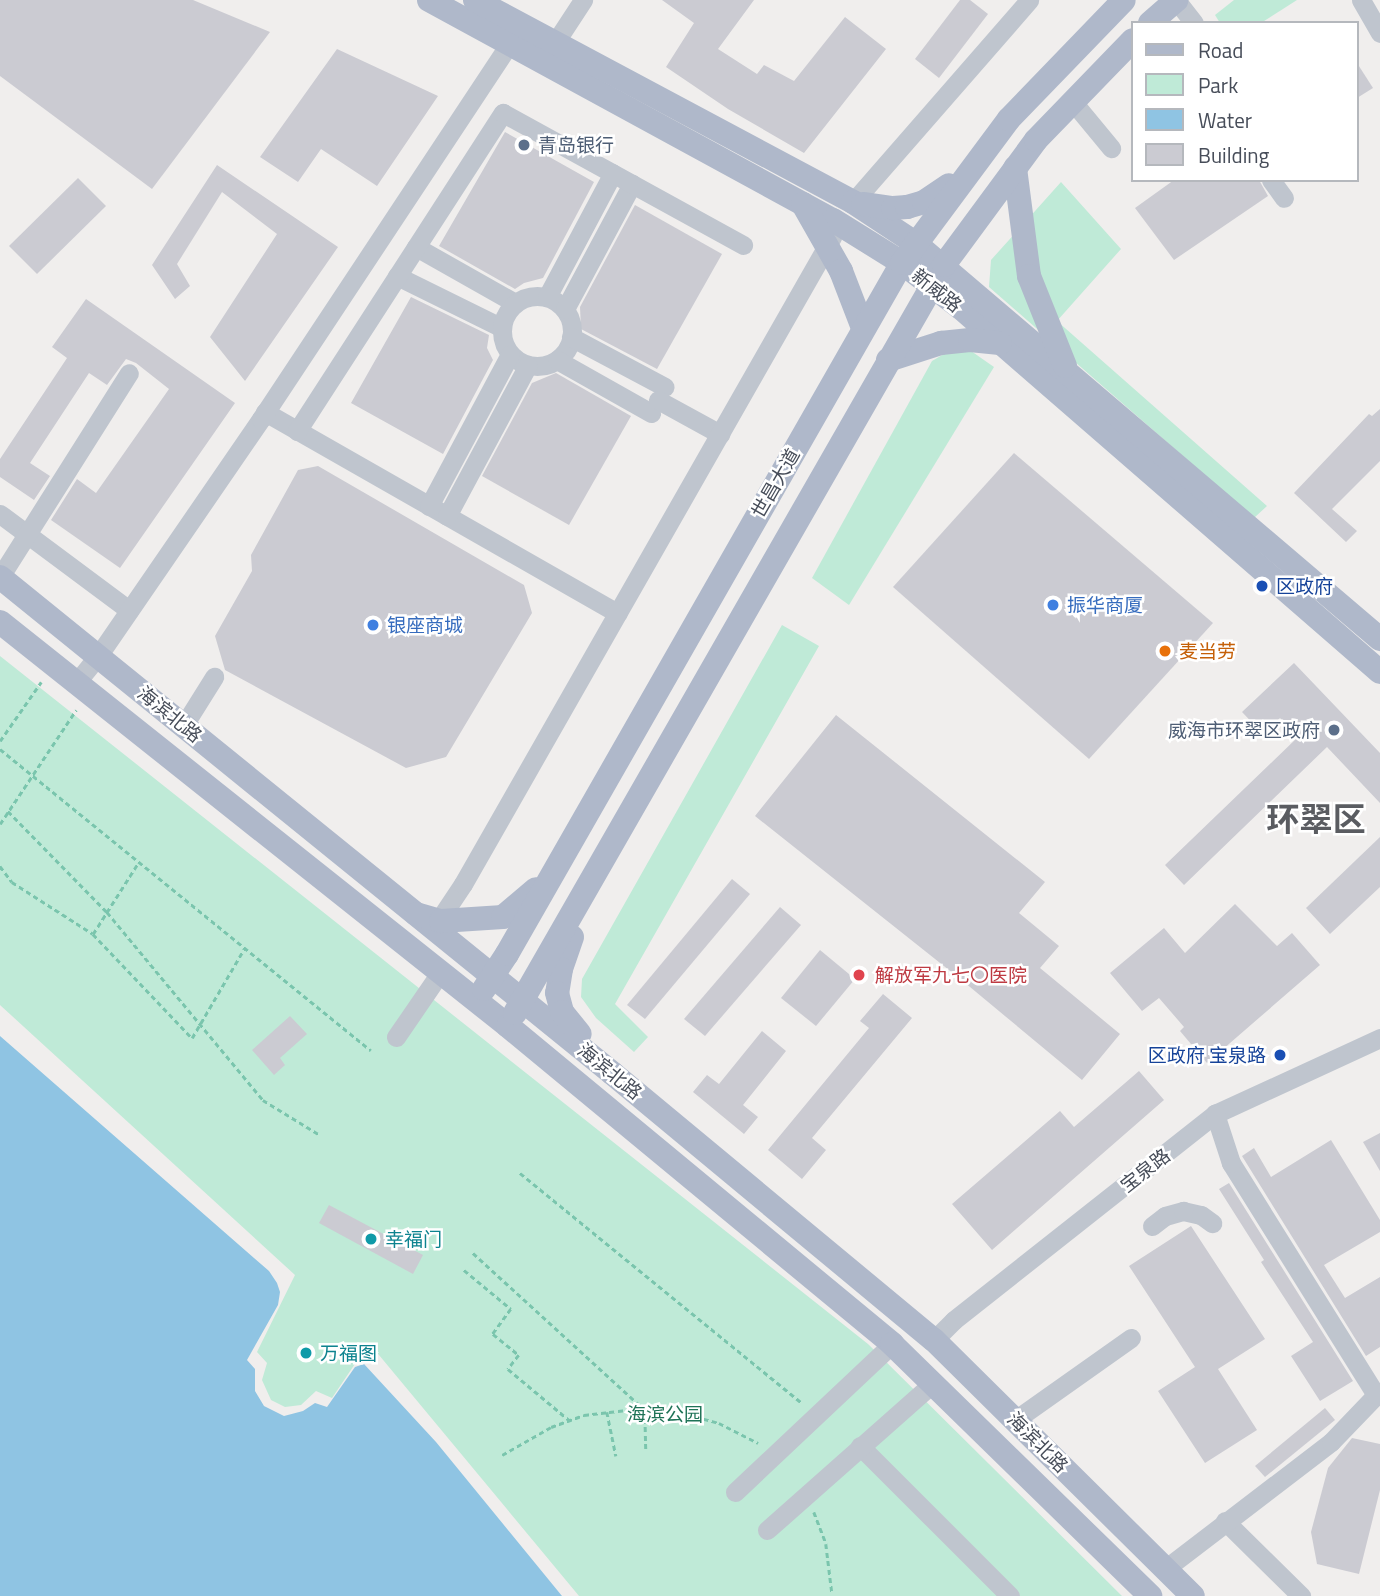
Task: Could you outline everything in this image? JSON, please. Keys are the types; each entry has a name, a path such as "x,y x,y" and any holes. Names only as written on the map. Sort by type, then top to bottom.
{"main road":[{"name":"新威路","path":"429,0 516,34 803,204 840,224 909,253"},
{"name":"新威路","path":"475,0 516,34"},
{"name":"世昌大道","path":"476,1002 563,856 863,328 909,253 1009,119 1124,0"},
{"path":"1152,21 1176,0"},
{"name":"世昌大道","path":"508,1026 592,884 938,275 1036,140 1132,41"},
{"name":"新威路","path":"549,52 853,202 909,253 1067,370 1380,639"},
{"path":"853,202 893,208 907,207 924,202 972,168"},
{"path":"1015,168 1029,276 1067,370"},
{"path":"803,204 850,289 863,328"},
{"name":"新威路","path":"938,275 1000,342 1380,672"},
{"path":"888,360 941,343 970,340 1000,342"},
{"name":"海滨北路","path":"0,577 412,913 437,925 492,977 934,1340 1193,1596"},
{"name":"海滨北路","path":"0,622 508,1026 892,1344 934,1382 1150,1596"},
{"path":"437,925 503,917 531,896 563,856"},
{"path":"592,884 561,969 557,993 562,1012 612,1073"}],"street":[{"path":"549,52 583,0"},
{"path":"853,202 1029,0"},
{"path":"1176,0 1192,21"},
{"path":"1361,0 1380,33"},
{"path":"82,688 98,656 265,412 516,34"},
{"path":"1073,102 1111,148"},
{"path":"297,431 503,113 743,245"},
{"path":"547,297 613,173"},
{"path":"1272,182 1284,198"},
{"path":"565,309 632,184"},
{"path":"437,925 840,224"},
{"path":"416,247 515,303"},
{"path":"397,276 502,328"},
{"path":"547,297 565,309 570,319 571,337 566,351 557,360 546,365 528,365 510,354 505,347 502,328 507,312 515,303 524,298 547,297"},
{"path":"571,337 658,400"},
{"path":"429,506 510,354"},
{"path":"557,360 658,400 720,434"},
{"path":"447,516 528,365"},
{"path":"0,577 129,373"},
{"path":"265,412 618,613"},
{"path":"0,514 129,610"},
{"path":"184,725 214,677"},
{"path":"396,1037 440,972"},
{"name":"宝泉路","path":"934,1340 954,1320 1215,1114 1380,1038"},
{"path":"1165,1569 1331,1442 1376,1395 1231,1163 1215,1114"},
{"path":"1152,1226 1166,1216 1183,1211 1200,1215 1212,1223"},
{"path":"1015,1420 1131,1338"},
{"path":"735,1492 892,1344"},
{"path":"767,1530 934,1382"},
{"path":"860,1446 1010,1596"},
{"path":"1225,1521 1301,1596"}],"path":[{"path":"0,741 54,665"},
{"path":"0,824 31,777 82,688"},
{"path":"0,749 31,777 371,1051"},
{"path":"8,811 107,912 263,1100 320,1135"},
{"path":"93,934 138,863"},
{"path":"0,866 12,882 93,934 192,1038 244,949"},
{"path":"520,1173 802,1403"},
{"path":"474,1253 645,1410 646,1452"},
{"path":"464,1270 511,1309 493,1334 519,1355 508,1369 569,1420"},
{"path":"502,1455 569,1420 607,1412 645,1410 679,1412 719,1423 758,1443"},
{"path":"607,1412 616,1456"},
{"path":"811,1508 826,1544 832,1593"}],"green space":[{"path":"1234,0 1297,0 1264,21 1219,21 1215,15"},
{"path":"1061,182 1121,249 1057,321 1267,506 1254,518 989,287 991,260"},
{"path":"961,344 994,367 849,605 812,578 932,361"},
{"path":"782,625 819,646 615,1004 648,1037 634,1052 596,1018 581,997 582,979"},
{"name":"海滨公园","path":"0,656 868,1344 1122,1596 579,1596 369,1343 332,1398 316,1391 301,1405 285,1407 271,1400 262,1380 267,1363 257,1352 295,1275 0,1005"}],"water":[{"path":"0,1036 269,1271 280,1292 278,1305 247,1360 255,1369 255,1391 264,1406 284,1416 303,1411 315,1403 327,1407 355,1367 364,1364 436,1442 562,1596 0,1596"}],"building":[{"path":"0,0 193,0 270,32 152,189 0,76"},
{"path":"662,0 754,0 718,49 757,74 764,65 794,81 845,17 886,49 804,153 728,109 666,67 694,23"},
{"path":"960,0 970,0 988,14 939,78 915,59"},
{"path":"337,49 438,96 377,186 321,149 298,182 260,157"},
{"path":"1359,66 1373,88 1359,97"},
{"path":"505,132 594,182 543,278 524,283 515,289 439,246"},
{"path":"217,165 338,247 245,381 210,337 277,234 222,192 177,264 190,286 175,299 152,265"},
{"path":"78,178 106,206 37,274 9,246"},
{"path":"1171,182 1260,182 1268,196 1174,260 1135,208"},
{"path":"635,205 722,254 657,369 581,329 580,307"},
{"path":"411,297 489,335 487,348 493,360 443,454 351,403"},
{"path":"86,299 235,403 120,568 51,520 77,479 96,493 169,389 136,363 126,359 107,385 89,373 30,463 50,476 34,500 0,477 0,459 67,358 52,347"},
{"path":"556,373 631,416 569,525 482,476 532,383"},
{"path":"1380,409 1380,461 1332,509 1357,531 1346,542 1294,493 1369,414 1372,416"},
{"name":"振华商厦","path":"1014,453 1213,623 1089,759 893,587"},
{"name":"银座商城","path":"318,466 524,585 532,613 446,757 406,768 225,670 215,636 252,571 251,555 298,470"},
{"path":"1294,663 1380,753 1380,803 1327,747 1184,885 1165,865 1298,737 1280,718 1263,734 1242,712"},
{"path":"836,715 1045,882 1019,913 1059,946 1040,968 1120,1034 1082,1080 964,982 755,816"},
{"path":"1380,837 1380,887 1330,934 1306,908"},
{"path":"732,879 750,894 645,1019 627,1005"},
{"path":"1235,904 1277,946 1292,933 1320,965 1207,1063 1180,1031 1184,1027 1159,998 1142,1011 1110,973 1164,928 1185,953"},
{"path":"780,907 801,925 705,1036 684,1019"},
{"path":"820,950 855,979 816,1026 781,998"},
{"path":"883,994 912,1018 812,1138 826,1150 802,1179 768,1150 869,1028 860,1021"},
{"path":"290,1016 307,1034 280,1058 285,1065 274,1075 252,1050"},
{"path":"762,1031 786,1051 743,1105 758,1117 744,1134 693,1092 707,1075 719,1084"},
{"path":"1139,1071 1164,1100 992,1250 952,1204 1060,1111 1074,1127"},
{"path":"1380,1133 1380,1171 1363,1142"},
{"path":"1331,1140 1380,1220 1380,1232 1324,1265 1345,1298 1380,1277 1380,1347 1366,1356 1242,1156 1254,1148 1271,1177"},
{"path":"1229,1183 1353,1381 1320,1401 1291,1356 1313,1342 1261,1262 1264,1260 1219,1189"},
{"name":"幸福门","path":"329,1205 423,1255 413,1274 319,1223"},
{"path":"1191,1226 1265,1339 1218,1369 1257,1430 1205,1463 1158,1391 1195,1367 1129,1266"},
{"path":"1325,1408 1335,1420 1265,1477 1255,1466"},
{"path":"1352,1438 1380,1444 1380,1490 1359,1574 1317,1564 1311,1532 1328,1468"}],"place":[{"name":"青岛银行","path":"524,145"},
{"name":"区政府","path":"1262,586"},
{"name":"振华商厦","path":"1053,605"},
{"name":"银座商城","path":"373,625"},
{"name":"麦当劳","path":"1165,651"},
{"name":"威海市环翠区政府","path":"1334,730"},
{"name":"解放军九七〇医院","path":"859,975"},
{"name":"区政府 宝泉路","path":"1280,1055"},
{"name":"幸福门","path":"371,1239"},
{"name":"万福图","path":"306,1353"}],"district":[{"name":"环翠区","path":"1316,820"}]}
